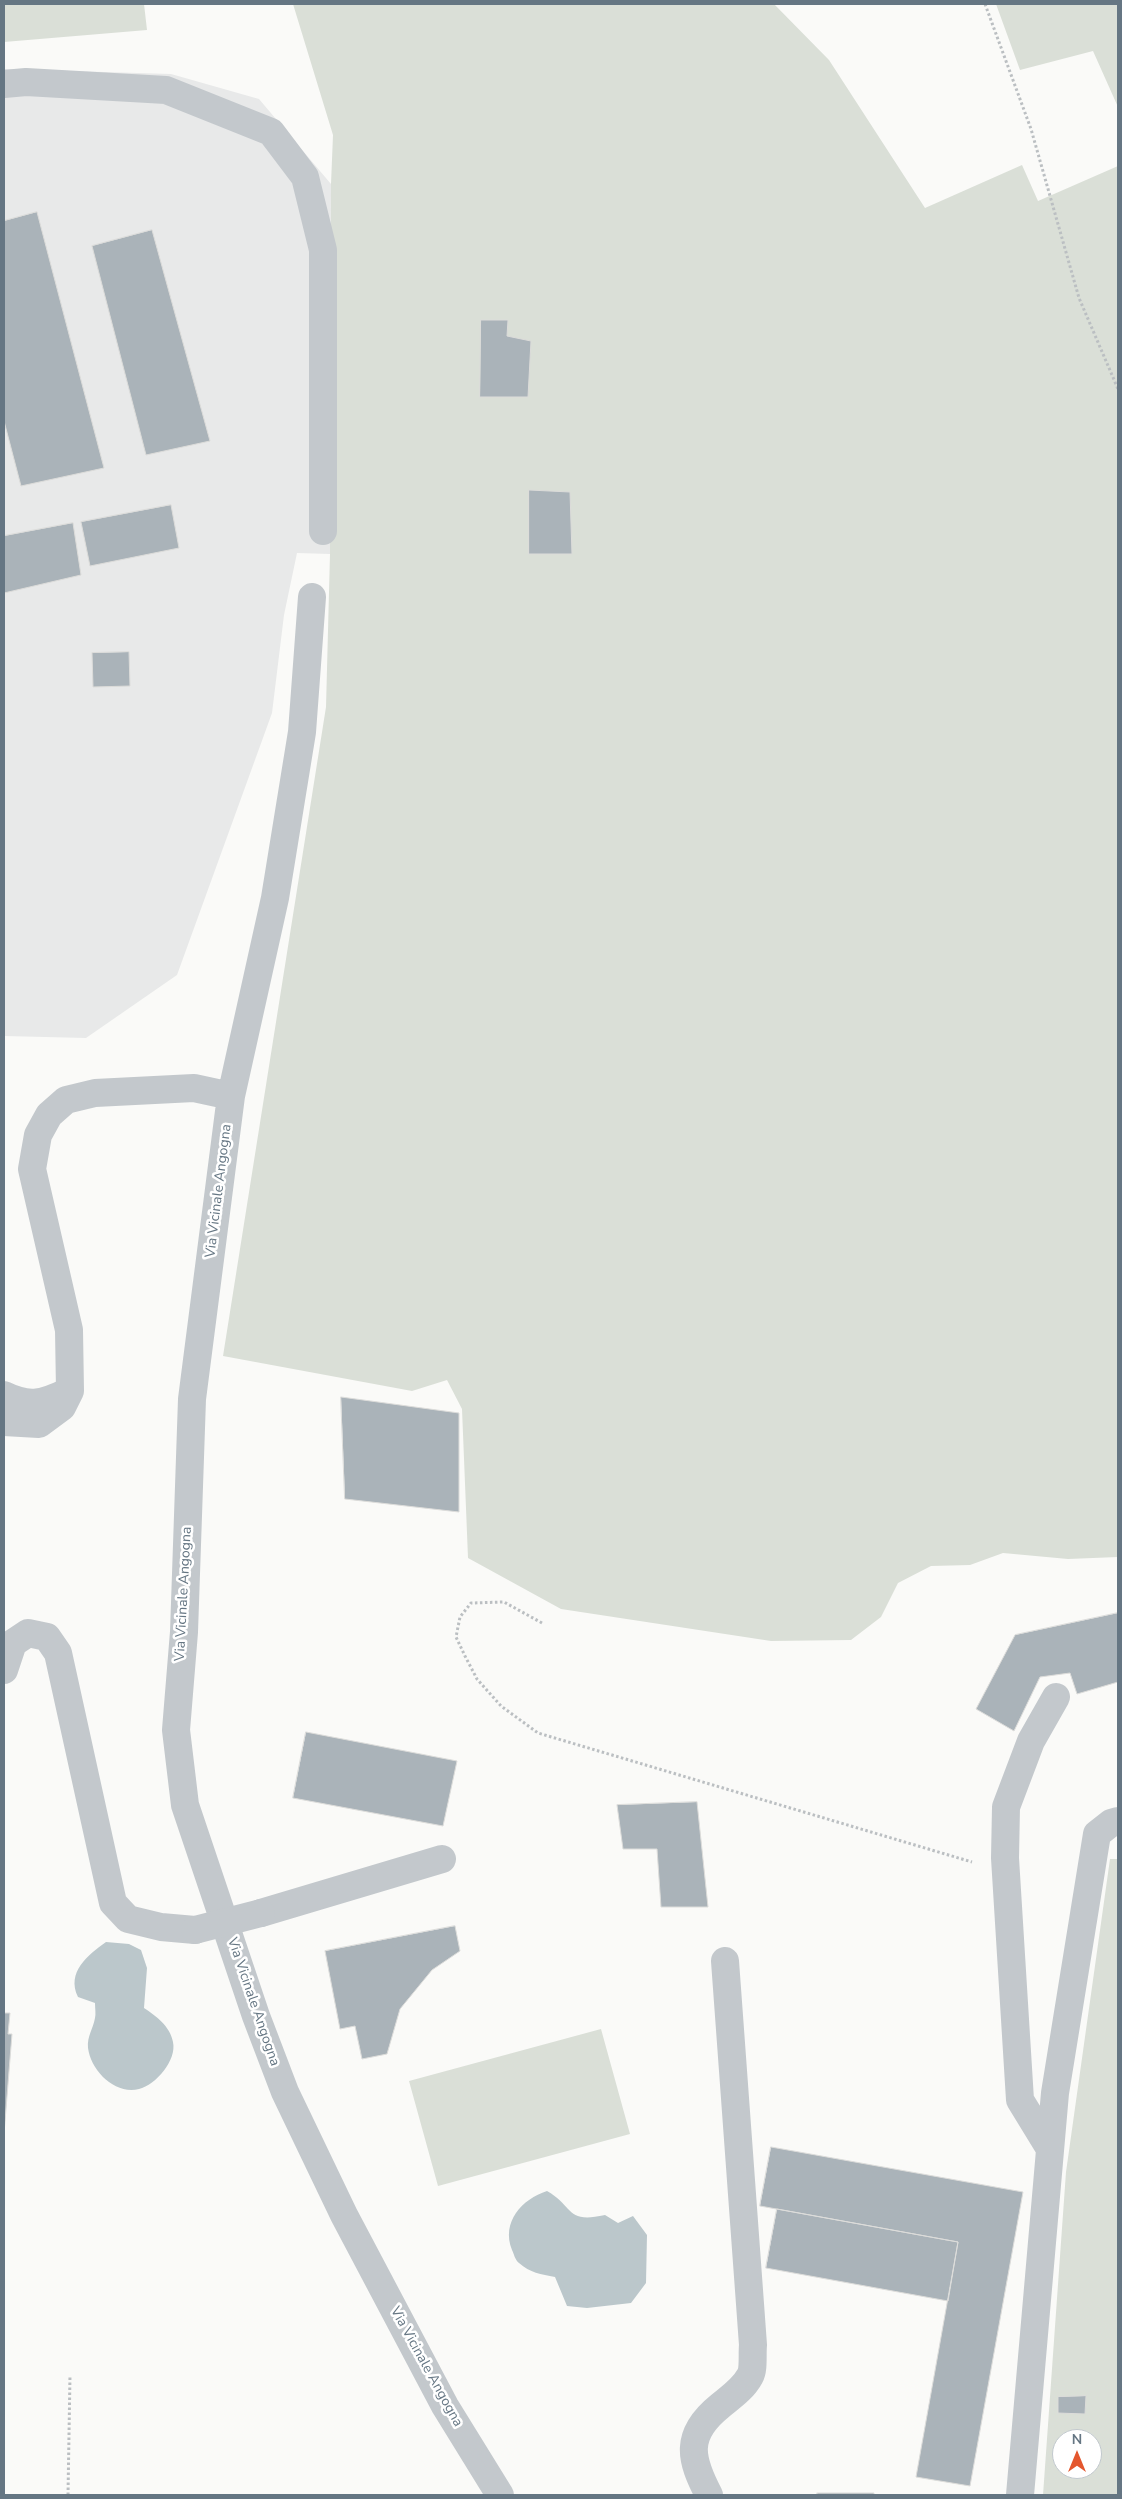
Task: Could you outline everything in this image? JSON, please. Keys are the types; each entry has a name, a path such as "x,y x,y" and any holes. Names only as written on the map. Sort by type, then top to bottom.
{"street":[{"path":"4,84 26,82 166,90 271,132 305,177 323,250 323,531"},
{"name":"Via Vicinale Angogna","path":"312,597 299,752 275,898 231,1096 192,1399 184,1632 176,1730 185,1805 256,2016 286,2092 344,2215 445,2406 500,2495"},
{"path":"4,1422 39,1424 62,1407 70,1391 69,1330 32,1169 38,1136 49,1115 66,1100 96,1093 194,1088 231,1096"},
{"path":"4,1395 17,1402 39,1404 70,1391"},
{"path":"4,1670 13,1643 28,1633 47,1637 58,1653 113,1903 128,1919 162,1927 195,1930 261,1913 442,1859"},
{"path":"1050,2149 1020,2100 1005,1858 1006,1807 1031,1741 1056,1697"},
{"path":"1020,2495 1055,2093 1097,1834 1111,1823 1118,1821"},
{"path":"709,2495 695,2468 695,2436 702,2423 739,2391 751,2375 753,2346 725,1960"}],"path":[{"path":"985,4 1031,129 1079,298 1118,389"},
{"path":"542,1624 504,1602 471,1603 460,1617 456,1637 477,1679 501,1706 538,1733 981,1865"},
{"path":"68,2495 70,2375"}],"shaded area":[{"path":"4,4 144,4 147,30 4,42"},
{"path":"293,4 774,4 829,60 925,208 1022,165 1038,201 1118,166 1118,1557 1068,1559 1003,1553 970,1565 931,1566 898,1583 881,1617 851,1640 771,1641 561,1609 468,1558 462,1409 447,1380 412,1391 223,1356 326,707 330,554 331,184 333,135"},
{"path":"996,4 1118,4 1118,107 1093,51 1020,70"},
{"path":"4,69 171,74 259,99 331,184 330,554 297,553 284,615 272,713 177,975 86,1038 4,1036"},
{"path":"1110,1859 1118,1859 1118,2495 1043,2495 1066,2172"},
{"path":"106,1942 129,1944 141,1950 147,1968 144,2008 166,2026 173,2042 172,2056 164,2071 146,2087 139,2089 130,2090 113,2085 99,2073 90,2057 88,2040 94,2022 95,2003 78,1997 75,1980 81,1965"},
{"path":"601,2029 630,2134 438,2186 409,2081"},
{"path":"547,2191 576,2215 592,2217 605,2215 618,2223 633,2216 647,2235 646,2283 631,2303 587,2308 567,2306 555,2277 532,2271 516,2260 509,2240 509,2230 512,2221 516,2213 529,2200"}],"building":[{"path":"37,212 104,468 21,486 4,421 4,221"},
{"path":"152,230 210,441 146,455 92,246"},
{"path":"481,320 508,320 507,336 531,341 528,397 480,397"},
{"path":"529,490 570,492 572,554 529,554"},
{"path":"171,505 179,548 90,566 81,522"},
{"path":"73,523 81,575 4,593 4,536"},
{"path":"129,652 130,686 93,687 92,653"},
{"path":"341,1397 459,1413 459,1512 345,1499"},
{"path":"1118,1613 1118,1682 1077,1694 1070,1673 1040,1677 1014,1731 976,1709 1015,1635"},
{"path":"306,1732 457,1761 443,1826 293,1798"},
{"path":"697,1802 708,1907 661,1907 657,1849 623,1849 617,1805"},
{"path":"455,1926 460,1951 432,1970 400,2009 387,2054 362,2059 355,2026 340,2029 325,1951"},
{"path":"4,2013 10,2013 8,2034 12,2034 4,2134"},
{"path":"771,2147 1023,2192 970,2486 916,2477 958,2242 760,2206"},
{"path":"777,2209 958,2242 948,2301 766,2268"},
{"path":"1086,2396 1085,2414 1058,2413 1058,2397"},
{"path":"817,2493 874,2493 874,2495 818,2495"}]}
